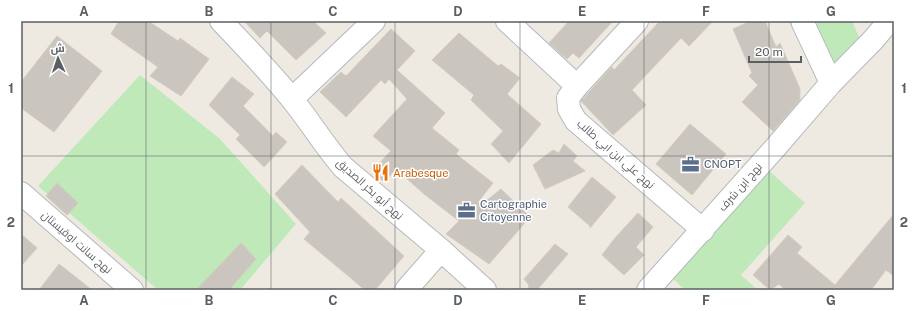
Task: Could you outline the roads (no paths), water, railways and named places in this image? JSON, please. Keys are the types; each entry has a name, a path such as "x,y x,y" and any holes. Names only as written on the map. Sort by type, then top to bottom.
{"street":[{"name":"نهج أبو بكر الصديق","path":"221,21 253,54 292,99 343,167 441,250 485,290"},
{"path":"292,99 374,21"},
{"path":"507,21 577,86 637,21"},
{"path":"802,21 831,83"},
{"name":"نهج ابن شرف","path":"648,290 703,230 831,83 870,30 889,21"},
{"name":"نهج علي ابن ابي طالب","path":"577,86 568,98 569,109 576,121 703,230"},
{"name":"نهج سانت اوقيستان","path":"21,193 132,290"},
{"path":"406,290 441,250"}],"place":[{"name":"CNOPT","path":"691,164"},
{"name":"Arabesque","path":"380,173"},
{"name":"Cartographie Citoyenne","path":"467,210"}]}
